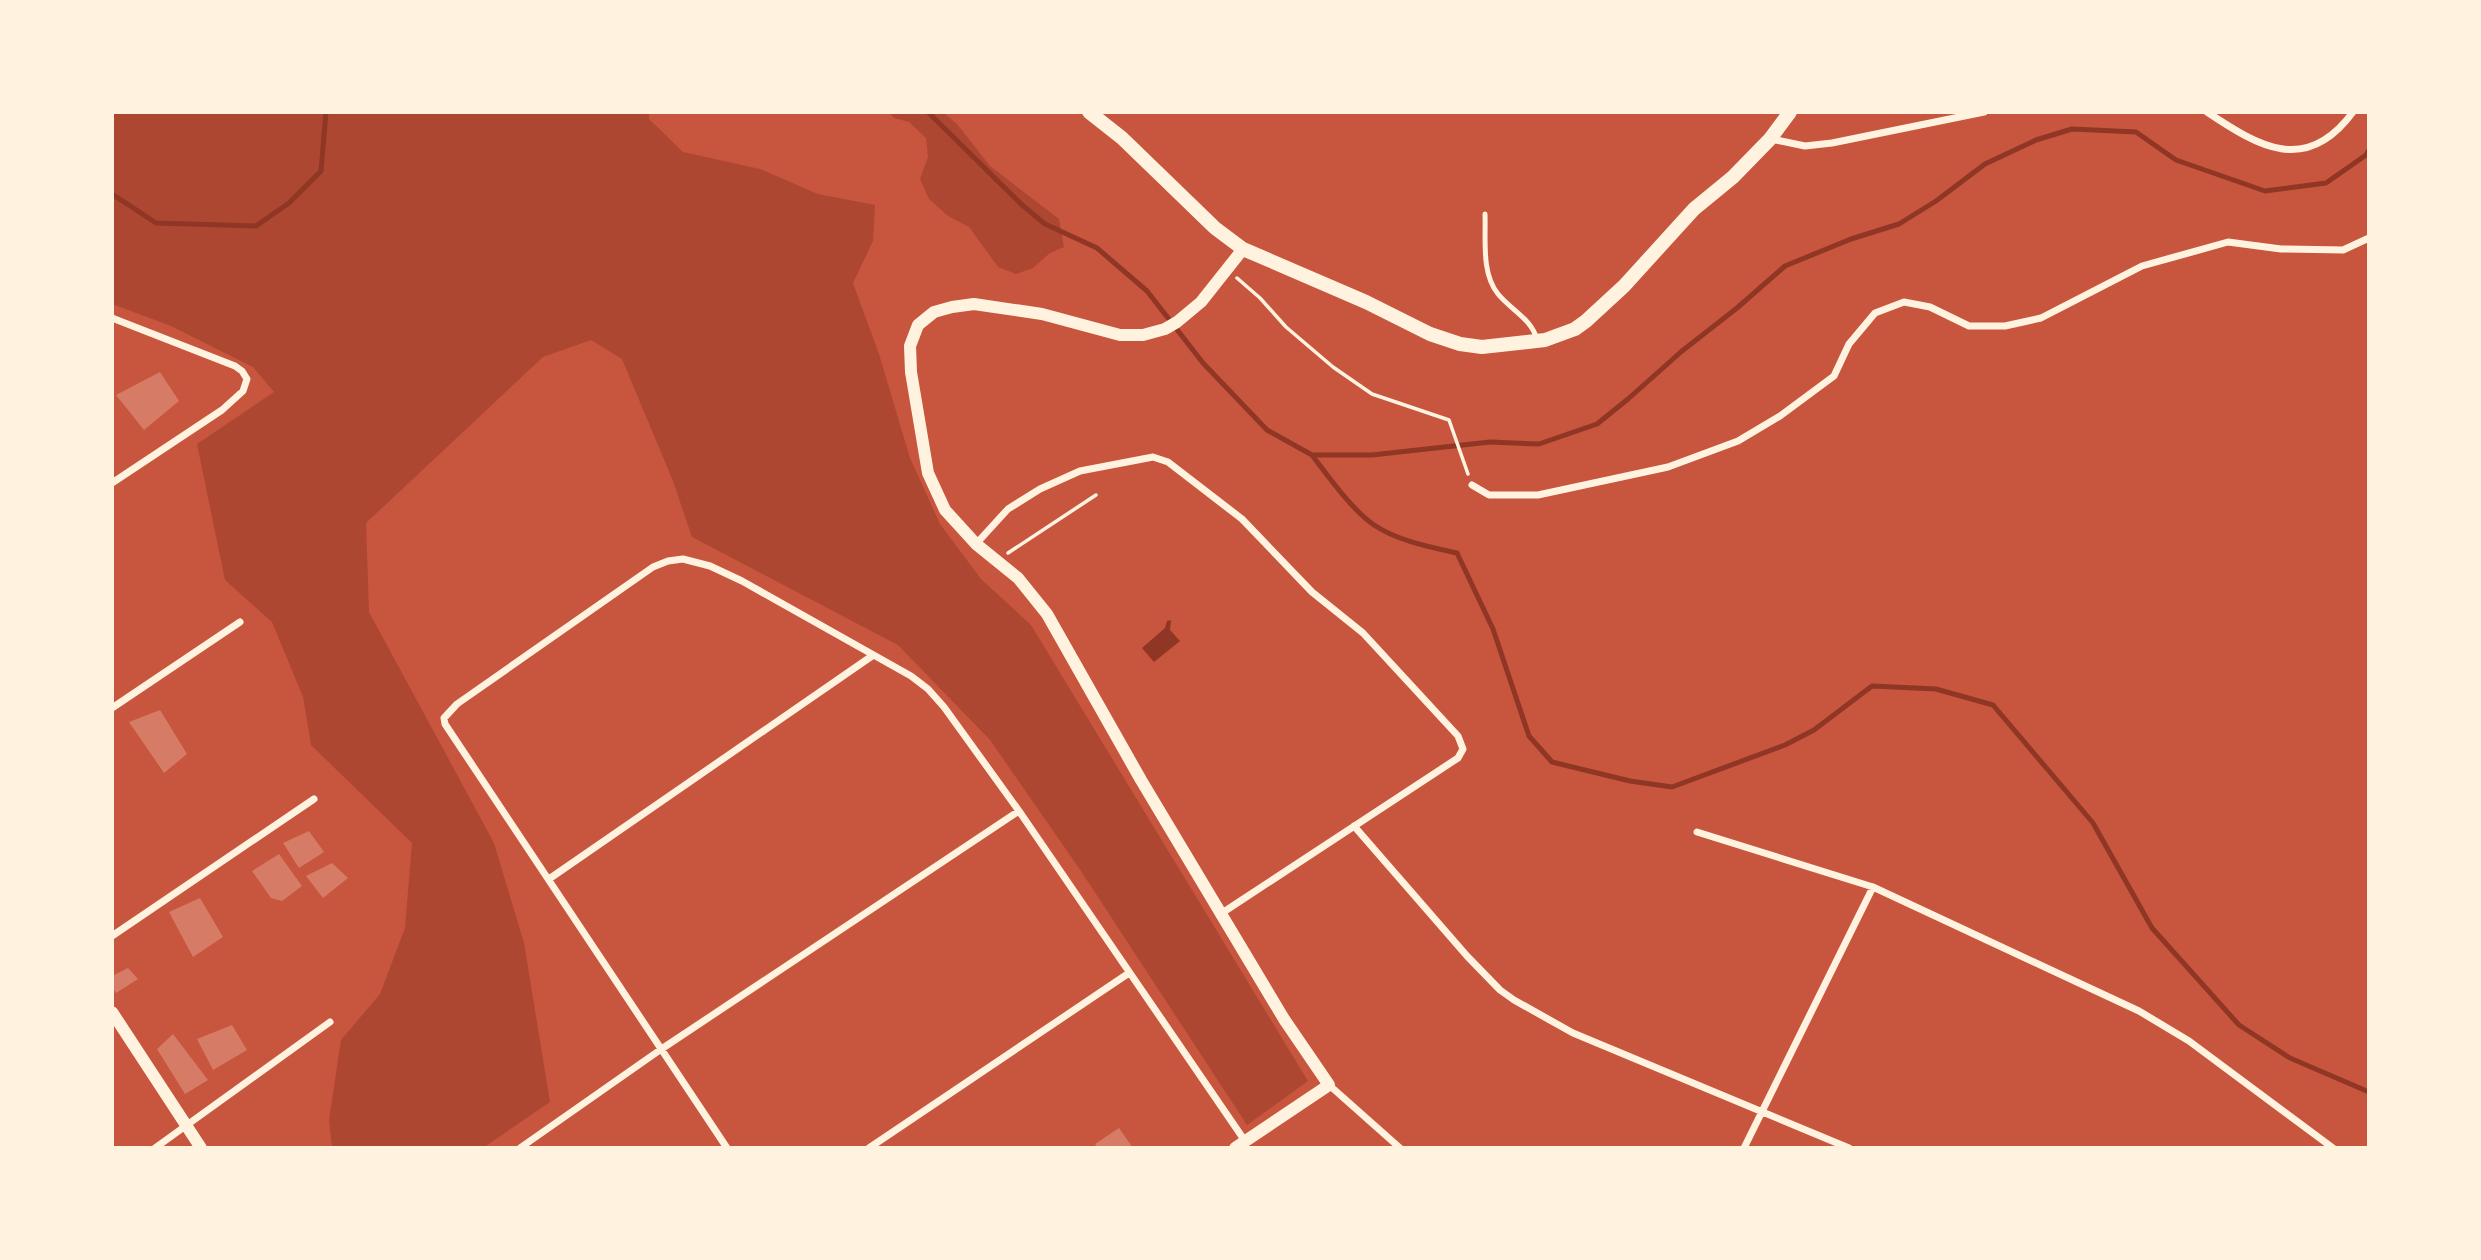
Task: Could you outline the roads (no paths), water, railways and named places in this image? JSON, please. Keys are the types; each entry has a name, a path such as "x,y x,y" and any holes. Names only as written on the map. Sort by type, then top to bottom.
{"main road":[{"path":"1089,112 1122,138 1215,228 1243,248 1366,302 1441,339 1482,347 1538,342 1576,329 1595,314 1694,209 1733,177 1770,139 1790,112"}],"street":[{"path":"1770,139 1805,146 1832,143 1984,112"},
{"path":"2207,112 2259,143 2282,150 2302,148 2321,141 2353,112"},
{"path":"1472,485 1489,495 1538,495 1668,467 1738,441 1780,416 1834,376 1849,344 1875,313 1904,302 1930,307 1969,326 2005,326 2041,318 2142,266 2228,242 2281,249 2343,250 2369,238"},
{"path":"1243,248 1210,292 1188,314 1165,329 1143,335 1120,335 1042,313 974,304 952,307 934,312 918,325 910,346 911,372 929,474 945,510 976,544 1018,578 1046,614 1141,780 1284,1019 1329,1085 1399,1148"},
{"path":"112,318 235,366 243,371 247,379 243,391 222,410 112,483"},
{"path":"976,544 1008,509 1040,489 1080,471 1153,457 1168,462 1242,519 1312,592 1363,634 1436,710 1462,742 1463,749 1458,758 1222,913"},
{"path":"727,1148 447,730 444,718 457,704 653,568 668,561 683,559 710,566 742,581 911,676 928,689 1019,811 1129,973 1240,1145 1329,1085"},
{"path":"112,708 240,622"},
{"path":"549,879 872,656"},
{"path":"112,936 313,799"},
{"path":"520,1148 660,1050 1019,811"},
{"path":"1354,826 1467,957 1514,1000 1573,1033 1849,1148"},
{"path":"1697,832 1873,887 2139,1011 2189,1041 2333,1148"},
{"path":"1744,1148 1873,887"},
{"path":"869,1148 1129,973"},
{"path":"112,1012 201,1148"},
{"path":"155,1148 330,1022"}],"lane":[{"path":"1485,214 1490,279 1498,294 1532,327 1538,342"}],"waterway":[{"path":"112,194 156,223 256,226 289,203 321,171 326,112"},
{"path":"928,112 1021,204 1045,224 1097,248 1147,291 1203,363 1267,430 1312,455 1372,455 1490,442 1539,444 1597,424 1785,266 1851,239 1899,224 1936,201 1985,164 2036,140 2072,129 2136,132 2176,160 2265,191 2326,183 2366,155 2369,150"},
{"path":"1312,455 1349,502 1374,525 1404,539 1457,553 1493,629 1529,736 1552,762 1630,781 1672,787 1785,745 1814,730 1872,686 1936,689 1993,705 2093,823 2152,928 2239,1025 2290,1058 2369,1092"}]}
